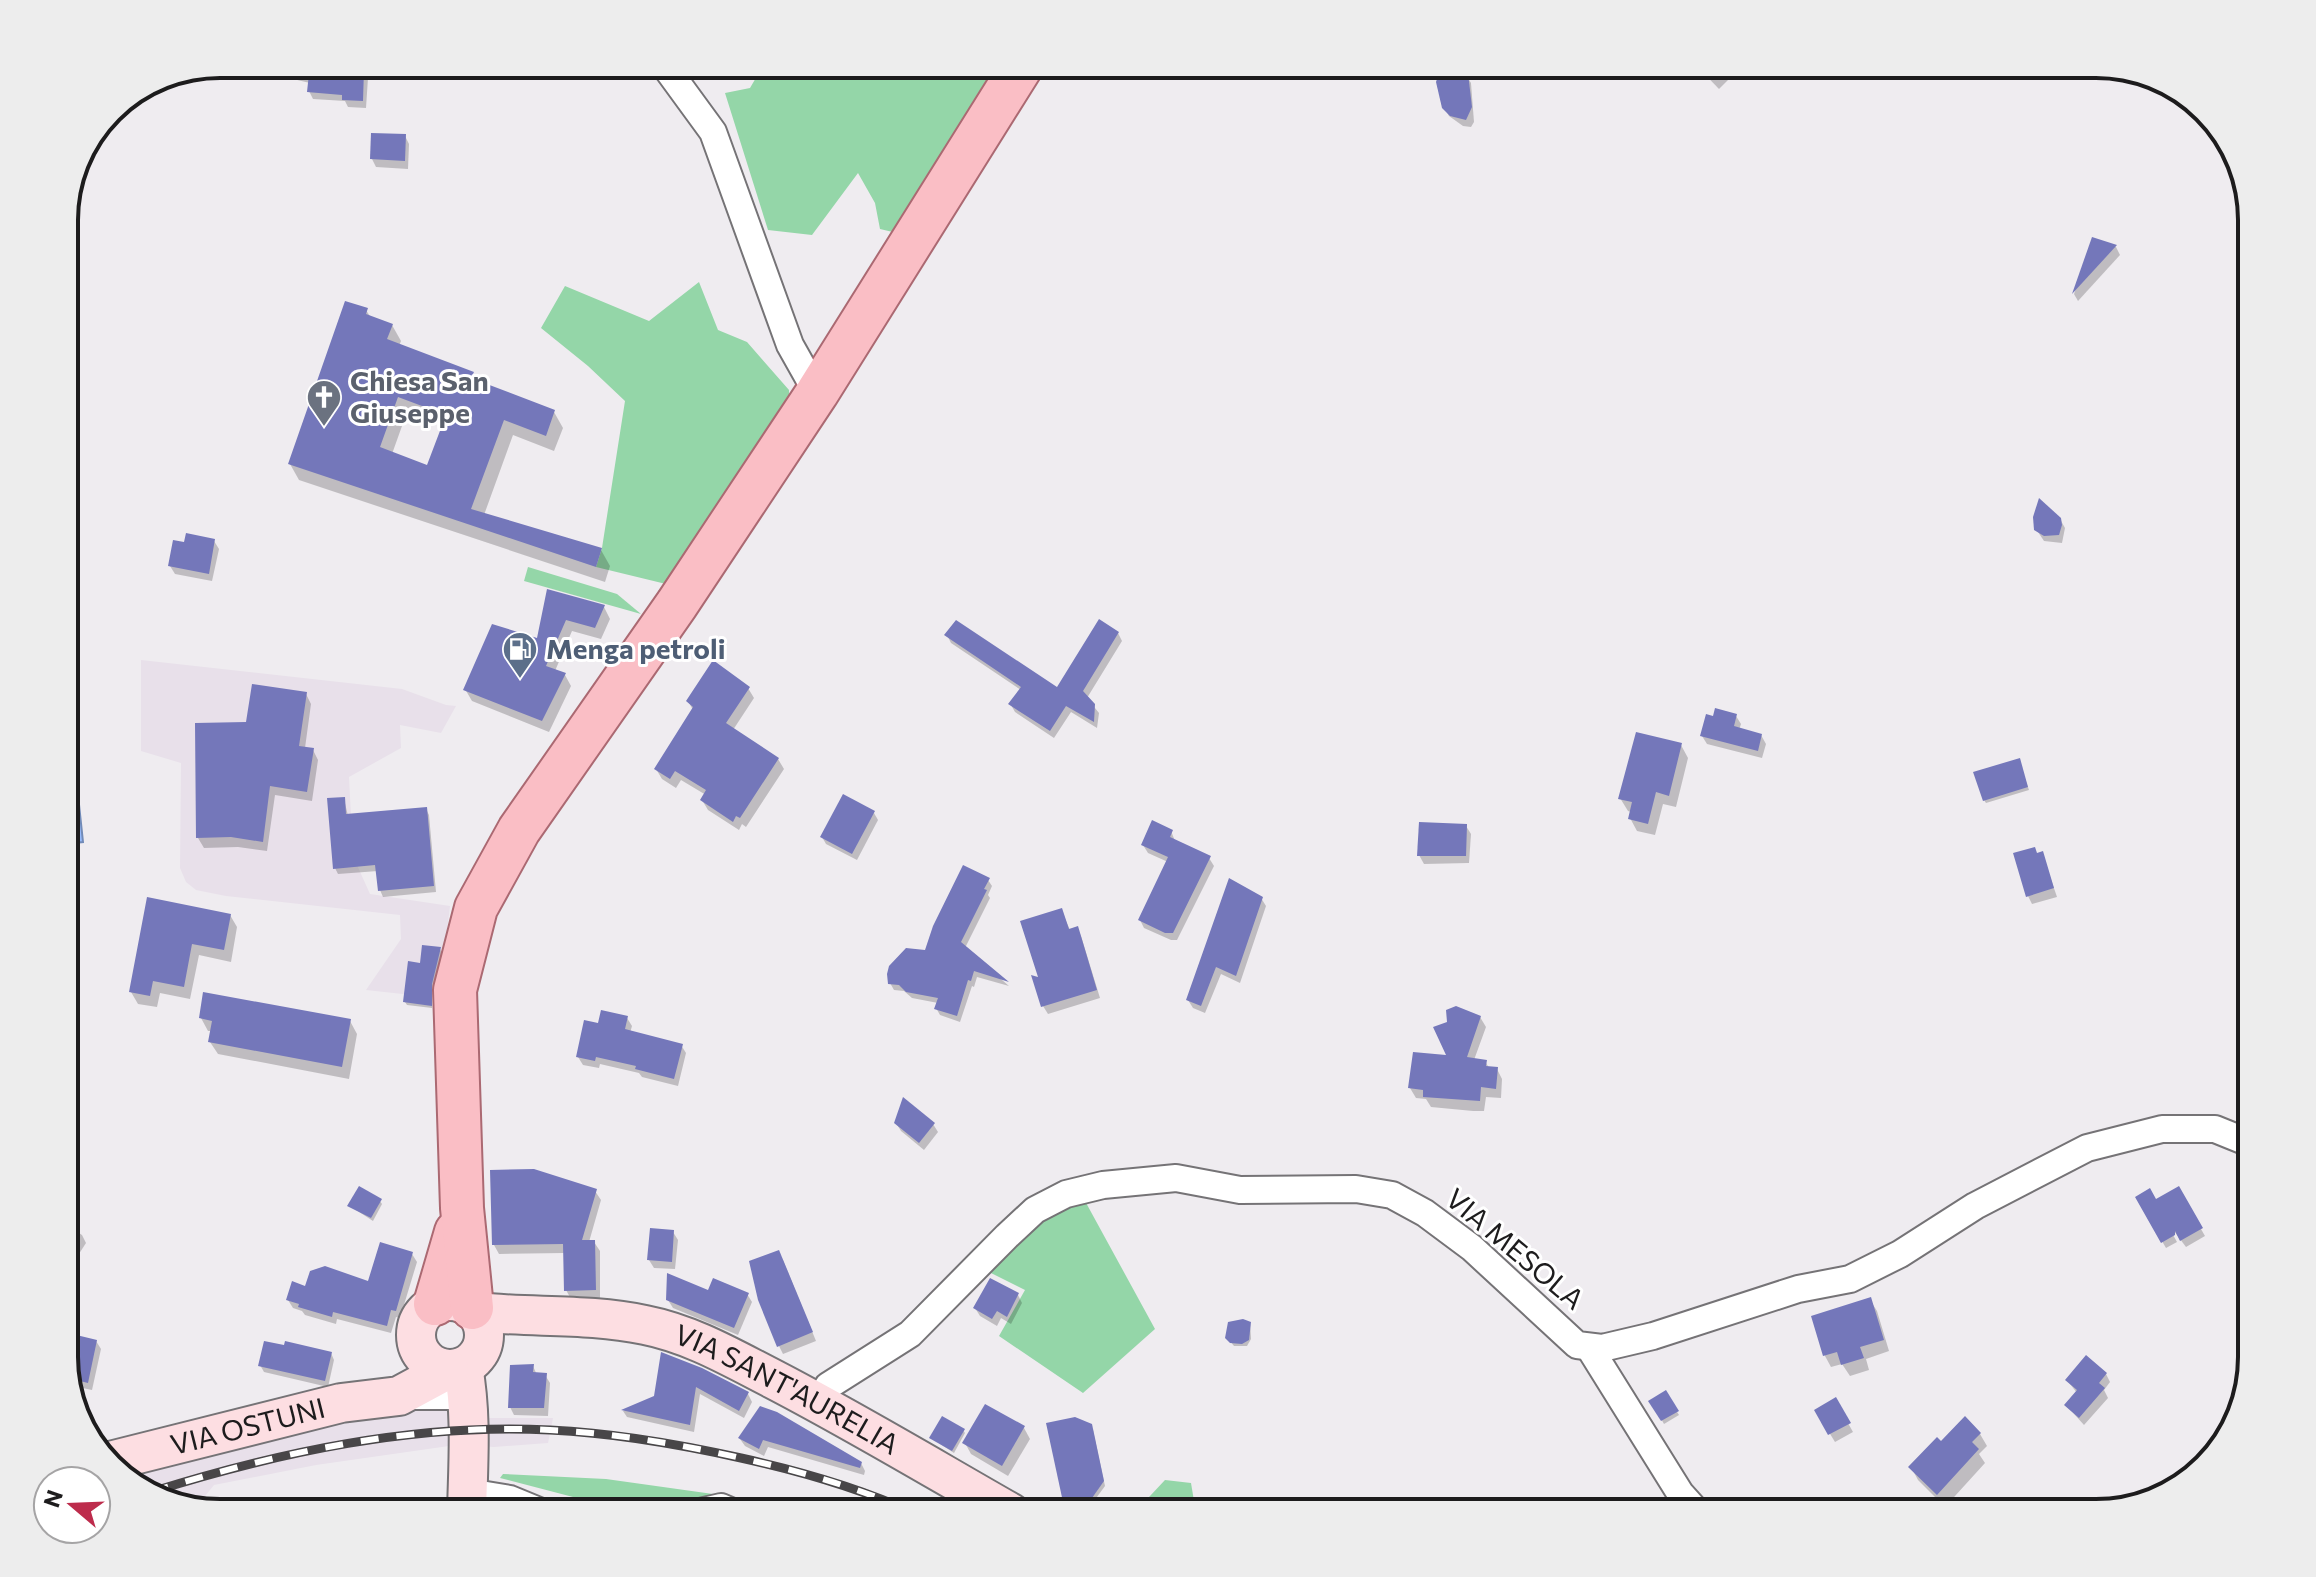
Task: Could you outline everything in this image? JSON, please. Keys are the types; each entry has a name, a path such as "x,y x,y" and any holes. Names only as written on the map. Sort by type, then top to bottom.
{"main road":[{"path":"470,1499 452,1252 462,1208 455,990 476,908 519,830 677,604 817,393 1014,78"},
{"name":"VIA SANT'AURELIA","path":"341,1403 399,1396 458,1342 545,1317 581,1315 658,1329 715,1349 819,1402 987,1499"},
{"path":"341,1403 377,1385 395,1371 458,1342"},
{"name":"VIA OSTUNI","path":"121,1458 341,1403"}],"street":[{"path":"674,78 713,132 790,345 817,393"},
{"name":"VIA MESOLA","path":"819,1402 828,1386 910,1334 1035,1210 1066,1194 1103,1185 1176,1178 1240,1190 1356,1189 1392,1195 1425,1213 1472,1248 1577,1345 1602,1348 1653,1336 1798,1289 1850,1279 1900,1254 1975,1206 2087,1148 2162,1129 2215,1129 2238,1138"},
{"path":"1589,1347 1685,1499"}],"shaded area":[{"path":"141,660 402,689 456,706 441,733 400,725 401,748 349,777 353,856 370,894 450,906 439,998 366,990 401,939 400,915 226,896 196,890 186,882 180,868 181,763 141,751"},
{"path":"455,1406 462,1418 553,1418 548,1443 494,1447 456,1445 316,1465 214,1485 204,1498 174,1491 136,1472 352,1415"}],"green space":[{"path":"756,78 991,78 897,233 880,229 875,203 858,173 812,235 768,230 725,93 750,88"},
{"path":"699,282 718,330 747,342 789,390 789,407 666,584 596,567 602,548 625,401 541,328 565,286 649,321"},
{"path":"528,567 617,594 641,614 524,581"},
{"path":"1085,1201 1155,1329 1083,1393 999,1336 1025,1290 991,1273 1028,1228"},
{"path":"503,1474 606,1479 713,1494 694,1499 577,1499 500,1478"},
{"path":"1165,1480 1191,1483 1194,1499 1147,1499"}],"water":[{"path":"78,795 83,842 78,843"}],"building":[{"path":"308,78 364,78 363,101 342,100 342,95 307,92"},
{"path":"1437,78 1469,78 1472,107 1466,120 1450,116 1442,108"},
{"path":"371,133 406,134 405,161 370,159"},
{"path":"2092,237 2117,245 2072,294"},
{"path":"345,301 368,308 366,314 393,324 387,339 474,372 471,378 555,410 546,436 504,420 471,509 602,548 596,567 288,464","holes":["398,397 446,415 427,465 380,447"]},
{"path":"2039,498 2061,518 2059,535 2044,536 2034,530 2033,517"},
{"path":"186,533 215,539 209,574 168,566 173,540 184,542"},
{"path":"547,589 605,605 595,628 566,620 546,666 566,673 542,721 463,690 492,624 537,638"},
{"path":"1099,619 1119,632 1083,691 1095,704 1094,722 1066,706 1050,731 1008,704 1021,687 944,635 956,620 1057,687"},
{"path":"713,660 750,687 726,723 779,758 740,818 736,816 733,822 700,800 706,790 675,771 670,779 654,769 693,707 686,701"},
{"path":"252,684 307,692 299,746 314,748 307,792 270,786 263,842 231,837 196,838 195,723 246,722"},
{"path":"1715,708 1737,714 1734,726 1762,734 1758,751 1700,736 1706,714 1713,716"},
{"path":"1636,732 1682,743 1669,796 1656,792 1648,824 1628,819 1632,802 1618,799"},
{"path":"2020,758 2028,787 1983,801 1973,772"},
{"path":"843,794 875,811 852,854 820,837"},
{"path":"345,797 346,814 427,807 434,886 378,891 375,865 333,869 327,798"},
{"path":"1152,820 1173,830 1170,837 1211,856 1173,933 1165,933 1138,920 1168,857 1141,845"},
{"path":"1419,822 1467,824 1466,856 1417,856"},
{"path":"2035,847 2037,853 2043,851 2054,888 2026,897 2013,853"},
{"path":"963,865 990,878 961,942 1009,982 974,971 971,981 968,980 957,1016 934,1009 938,998 906,992 899,985 888,984 887,974 889,966 906,948 925,950 933,926"},
{"path":"1229,878 1263,897 1236,976 1216,967 1201,1006 1186,1000"},
{"path":"147,897 231,914 224,950 192,944 184,987 153,981 150,996 129,992"},
{"path":"1062,908 1069,929 1078,926 1097,990 1041,1007 1031,975 1038,977 1020,921"},
{"path":"422,945 441,947 432,984 432,1006 403,1002 408,961 420,963"},
{"path":"203,992 351,1019 342,1067 208,1042 212,1021 199,1018"},
{"path":"1456,1006 1481,1016 1467,1057 1487,1060 1486,1066 1498,1067 1496,1089 1481,1087 1480,1101 1423,1097 1423,1090 1408,1088 1413,1052 1446,1055 1433,1027 1447,1022 1446,1010"},
{"path":"601,1010 628,1016 625,1029 683,1044 674,1079 596,1057 595,1061 576,1057 584,1020 598,1023"},
{"path":"903,1097 935,1123 919,1143 894,1123"},
{"path":"534,1169 597,1189 582,1240 595,1240 596,1290 564,1291 563,1244 492,1245 490,1170"},
{"path":"359,1186 382,1199 371,1218 347,1206"},
{"path":"2179,1186 2203,1228 2180,1241 2175,1231 2175,1235 2161,1243 2135,1197 2150,1188 2156,1199"},
{"path":"650,1228 674,1230 672,1262 647,1260"},
{"path":"380,1242 413,1252 396,1311 391,1310 387,1326 333,1312 332,1317 298,1307 299,1304 286,1300 292,1281 305,1286 310,1271 325,1266 368,1281"},
{"path":"779,1250 813,1332 777,1347 758,1300 749,1261"},
{"path":"667,1273 708,1290 713,1278 749,1293 734,1328 666,1300"},
{"path":"990,1278 1019,1293 1007,1317 997,1311 992,1319 973,1308"},
{"path":"1871,1297 1884,1340 1860,1347 1864,1358 1841,1365 1837,1352 1823,1356 1811,1316"},
{"path":"1243,1319 1251,1322 1249,1340 1242,1344 1230,1343 1225,1338 1228,1322"},
{"path":"78,1335 97,1340 88,1383 80,1381"},
{"path":"264,1341 284,1345 285,1341 332,1352 325,1381 258,1366"},
{"path":"661,1352 702,1368 749,1392 739,1411 696,1387 690,1425 621,1410 654,1396"},
{"path":"2086,1355 2107,1373 2099,1383 2105,1388 2079,1418 2064,1405 2077,1390 2065,1380"},
{"path":"534,1364 533,1372 547,1373 544,1408 508,1408 510,1365"},
{"path":"1666,1390 1679,1411 1661,1421 1648,1401"},
{"path":"1836,1397 1851,1423 1828,1435 1814,1410"},
{"path":"985,1404 1025,1426 1002,1466 962,1443"},
{"path":"760,1406 777,1412 862,1462 860,1468 763,1440 759,1449 738,1438"},
{"path":"942,1416 965,1429 952,1451 929,1438"},
{"path":"1965,1416 1981,1433 1972,1442 1979,1449 1937,1495 1908,1467 1937,1437 1941,1441"},
{"path":"1075,1417 1092,1424 1104,1481 1092,1498 1062,1499 1046,1423"}],"railway":[{"path":"166,1488 248,1464 348,1443 449,1431 499,1429 598,1434 694,1448 829,1481 879,1499"}],"place":[{"name":"Chiesa San Giuseppe","path":"324,428"},
{"name":"Menga petroli","path":"520,680"}]}
